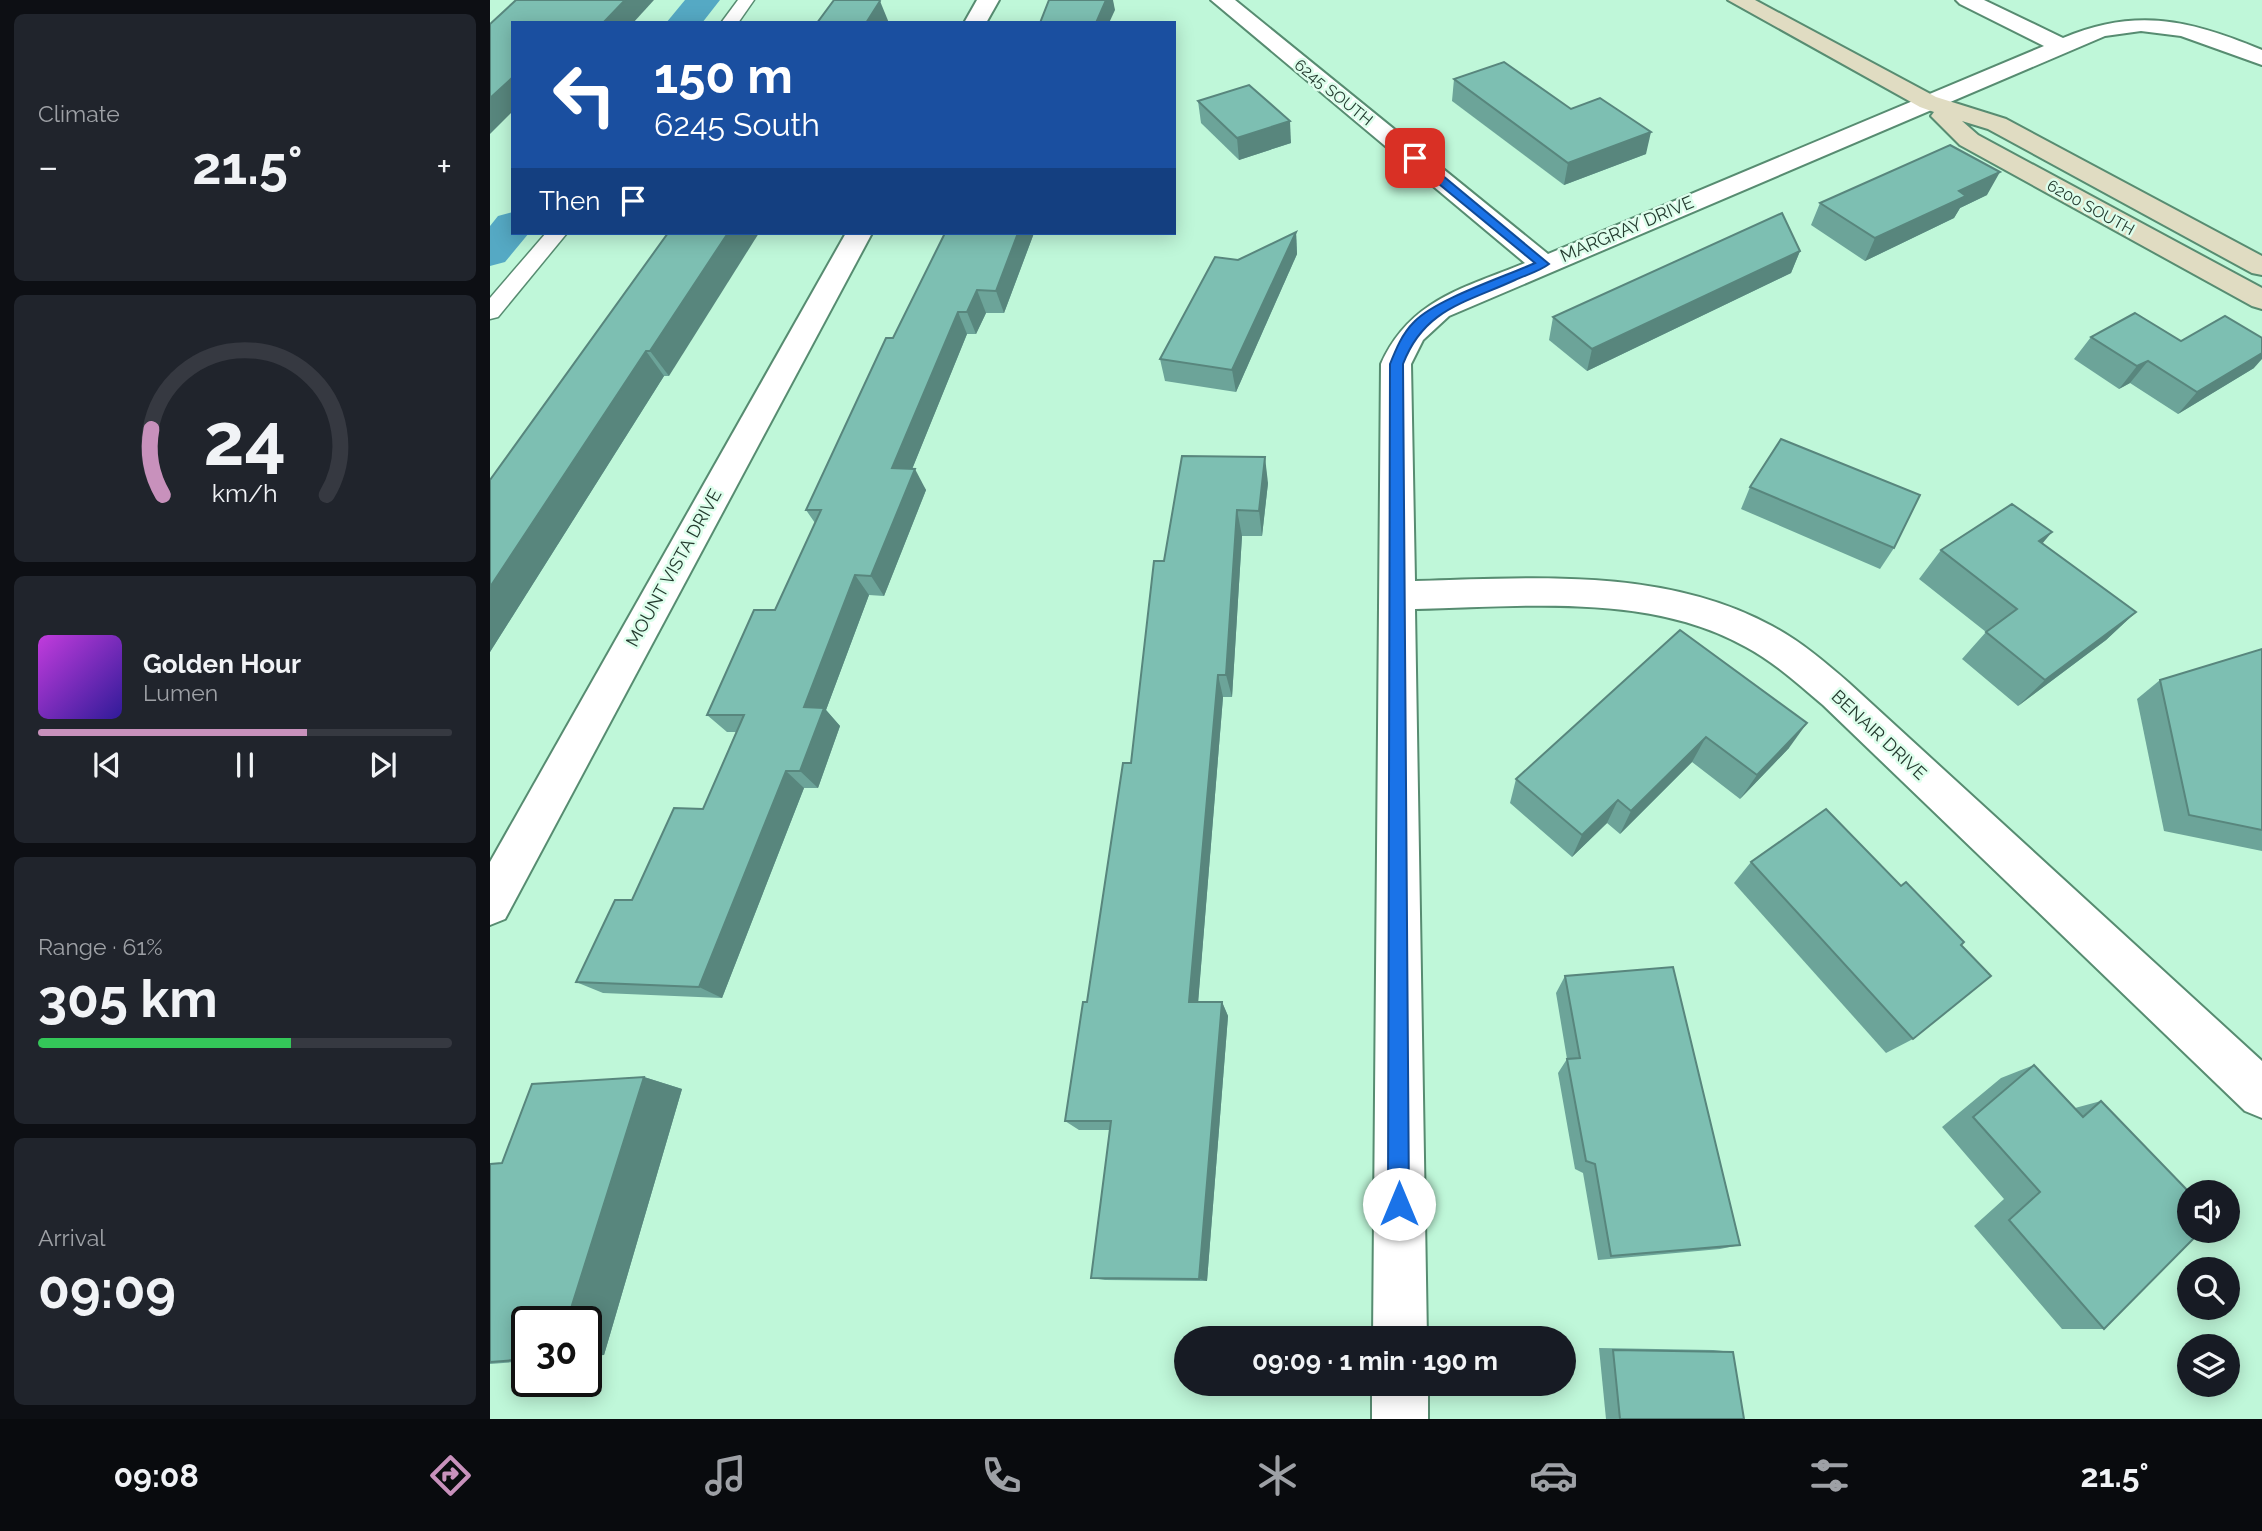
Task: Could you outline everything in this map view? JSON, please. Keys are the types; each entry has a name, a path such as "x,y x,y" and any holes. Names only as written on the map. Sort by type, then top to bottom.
{"main road":[{"name":"6200 SOUTH","path":"1740,0 1928,102 1997,124 2262,267"},
{"name":"6200 SOUTH","path":"1928,102 1969,140 2262,300"}],"street":[{"path":"976,21 988,0"},
{"name":"6245 SOUTH","path":"1222,0 1543,264"},
{"path":"1967,0 2060,46"},
{"name":"MARGRAY DRIVE","path":"1399,1326 1396,364 1405,342 1419,324 1439,310 2060,46 2112,27 2154,25 2206,35 2262,58"},
{"name":"MOUNT VISTA DRIVE","path":"490,904 858,235"},
{"name":"BENAIR DRIVE","path":"1396,596 1636,596 1689,608 1747,629 1794,658 1836,694 2262,1094"},
{"path":"1400,1396 1400,1419"}],"lane":[{"path":"731,21 746,0"},
{"path":"490,312 555,235"}],"building":[{"path":"516,0 625,0 605,21 511,21 511,79 490,98 490,24"},
{"path":"834,0 880,1 867,21 818,21"},
{"path":"1049,0 1106,0 1097,21 1041,21"},
{"path":"1504,62 1571,109 1600,98 1651,132 1568,163 1454,79"},
{"path":"1249,85 1290,121 1237,138 1198,101"},
{"path":"1950,145 2000,172 1959,191 1966,196 1875,238 1820,203"},
{"path":"1782,213 1800,251 1592,349 1553,317"},
{"path":"1296,232 1232,370 1160,359 1215,257 1238,260"},
{"path":"667,235 727,235 650,351 646,351 490,587 490,480"},
{"path":"944,235 1017,235 996,291 977,290 967,312 958,312 892,468 915,469 871,576 855,575 804,707 824,708 800,771 786,771 699,987 576,982 615,900 632,900 674,808 703,809 744,715 707,715 754,610 775,610 821,510 806,510 886,338 893,338"},
{"path":"2135,313 2181,341 2225,316 2262,338 2262,353 2197,392 2148,361 2137,366 2091,337"},
{"path":"1781,439 1920,495 1894,548 1750,487"},
{"path":"1182,456 1265,457 1259,511 1237,510 1226,675 1218,675 1189,1002 1222,1002 1199,1279 1091,1278 1111,1121 1065,1121 1083,1002 1087,1002 1123,763 1131,763 1154,561 1164,561"},
{"path":"2012,504 2052,532 2039,541 2136,612 2045,680 1986,632 2017,609 1941,550"},
{"path":"1680,630 1807,723 1757,775 1706,737 1631,811 1618,800 1582,835 1516,779"},
{"path":"2262,649 2262,830 2189,815 2160,680"},
{"path":"1826,809 1901,886 1906,882 1964,942 1961,945 1991,976 1913,1039 1751,862"},
{"path":"1673,967 1740,1245 1611,1256 1595,1164 1586,1161 1567,1059 1580,1058 1565,976"},
{"path":"2034,1065 2083,1117 2101,1101 2177,1180 2177,1243 2189,1243 2104,1329 2009,1220 2040,1192 1973,1117"},
{"path":"644,1077 572,1306 511,1306 511,1360 490,1362 490,1164 502,1163 532,1084"},
{"path":"1613,1350 1733,1352 1744,1419 1620,1419"}],"waterway":[{"path":"685,21 703,0"},
{"path":"490,253 511,227"}],"route":[{"path":"1399,1204 1396,364 1405,342 1419,324 1439,310 1543,264 1415,158"}]}
